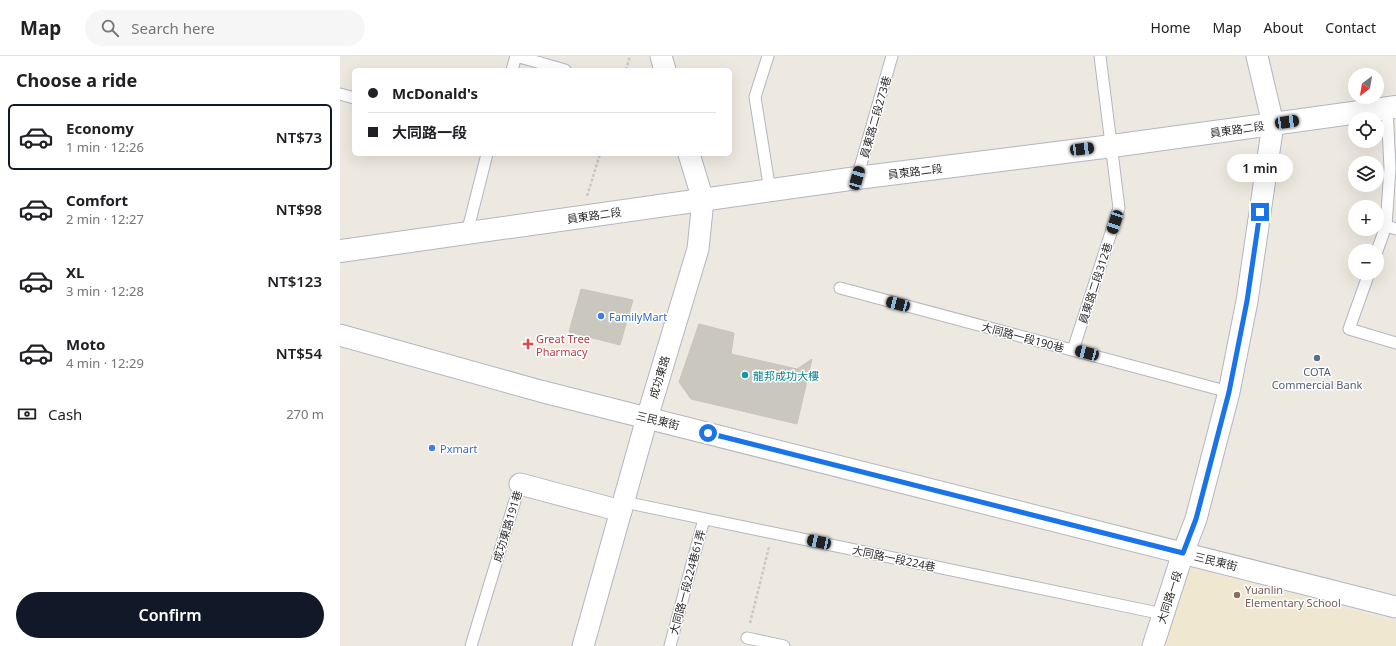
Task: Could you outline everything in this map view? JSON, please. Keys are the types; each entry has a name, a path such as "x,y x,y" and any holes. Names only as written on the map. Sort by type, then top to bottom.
{"street":[{"path":"661,56 664,68"},
{"name":"大同路一段","path":"1154,646 1183,553 1196,519 1229,392 1247,301 1273,124 1257,56"},
{"name":"員東路二段","path":"340,251 857,178 1112,146 1392,107"},
{"name":"成功東路","path":"583,646 647,418 698,249 703,200 690,156"},
{"name":"三民東街","path":"340,335 540,391 1396,607"},
{"name":"成功東路191巷","path":"520,484 623,506"}],"lane":[{"path":"513,68 516,56 558,68"},
{"path":"768,56 755,98 770,191"},
{"name":"員東路二段273巷","path":"857,178 892,56"},
{"name":"員東路二段312巷","path":"1073,350 1119,208 1100,56"},
{"path":"340,94 352,97"},
{"path":"1381,244 1391,228 1390,168 1392,107"},
{"path":"467,233 486,156"},
{"path":"1367,280 1349,330 1396,343"},
{"name":"大同路一段190巷","path":"840,288 1229,392"},
{"name":"成功東路191巷","path":"471,646 520,484"},
{"name":"大同路一段224巷","path":"623,506 704,519 1163,614"},
{"name":"大同路一段224巷61弄","path":"670,646 704,519"},
{"path":"747,638 784,646"}],"path":[{"path":"627,68 630,56"},
{"path":"580,217 599,156"},
{"path":"747,638 772,533"}],"shaded area":[{"name":"Yuanlin Elementary School","path":"1190,567 1396,622 1396,646 1162,646"}],"building":[{"name":"FamilyMart","path":"581,289 633,300 620,345 569,332"},
{"name":"龍邦成功大樓","path":"699,324 734,333 731,354 797,369 812,359 797,424 691,399 679,382"}],"place":[{"name":"FamilyMart","path":"601,316"},
{"name":"Great Tree Pharmacy","path":"528,344"},
{"name":"COTA Commercial Bank","path":"1317,358"},
{"name":"龍邦成功大樓","path":"745,375"},
{"name":"Pxmart","path":"432,448"},
{"name":"Yuanlin Elementary School","path":"1237,595"}],"route":[{"path":"708,433 1183,553 1196,519 1229,392 1247,301 1260,212"}]}
